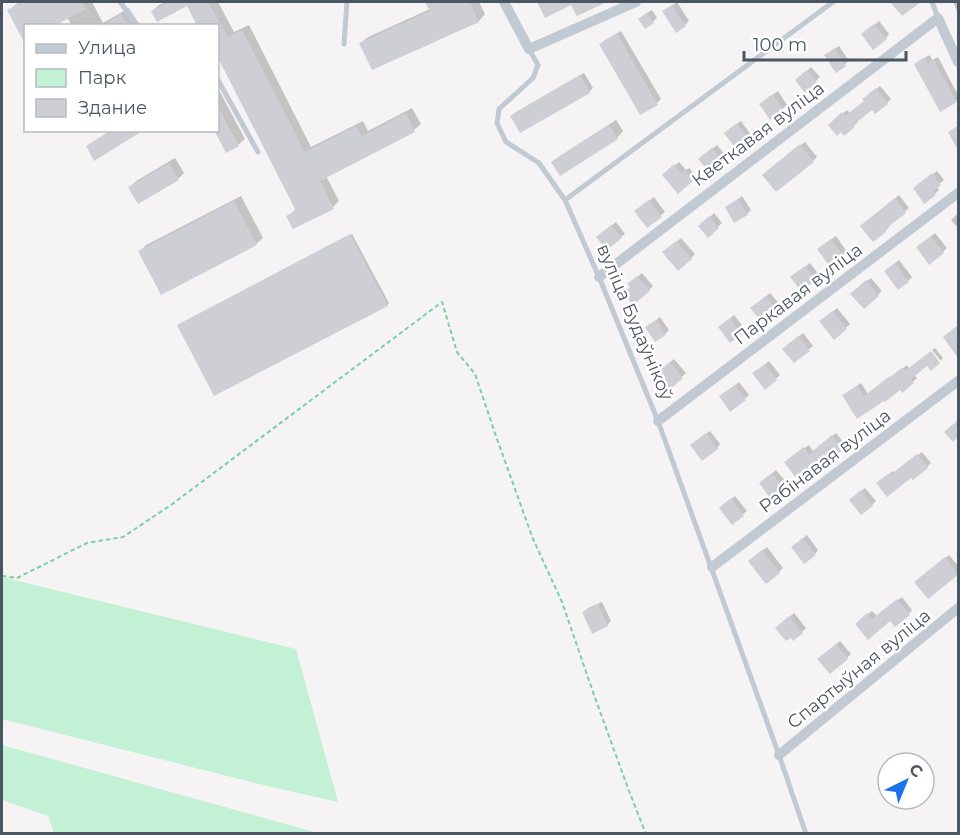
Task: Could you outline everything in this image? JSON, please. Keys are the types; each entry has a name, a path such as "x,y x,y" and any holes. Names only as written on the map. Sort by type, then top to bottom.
{"street":[{"path":"504,2 529,50 636,2"},
{"path":"938,18 958,62"},
{"name":"Кветкавая вуліца","path":"599,277 938,18"},
{"name":"Паркавая вуліца","path":"658,421 958,193"},
{"name":"Рабінавая вуліца","path":"712,567 958,381"},
{"name":"Спартыўная вуліца","path":"779,755 958,608"}],"lane":[{"path":"120,2 136,24"},
{"path":"344,44 347,2"},
{"path":"565,200 833,2"},
{"path":"932,2 938,18"},
{"name":"вуліца Будаўнікоў","path":"529,50 538,65 533,78 499,109 497,123 506,142 538,163 565,200 599,277 658,421 806,834"},
{"path":"219,82 258,152"}],"path":[{"path":"2,576 17,578 87,543 123,537 171,505 442,302 458,351 475,374 533,539 562,602 646,834"}],"green space":[{"path":"2,577 296,649 338,802 2,719"},
{"path":"2,745 318,833 54,833 48,816 2,800"}],"building":[{"path":"23,2 82,2 86,9 58,24 24,24 24,42 7,10"},
{"path":"168,2 208,2 228,37 242,30 305,152 356,126 362,136 406,113 415,132 320,181 334,209 293,229 286,216 296,211 219,60 219,24 196,24 187,6 157,22 151,11"},
{"path":"425,2 470,2 479,22 372,70 359,43 430,11"},
{"path":"537,2 607,2 577,16 571,5 545,18"},
{"path":"890,2 921,2 902,16"},
{"path":"672,5 686,26 676,33 662,11"},
{"path":"647,13 654,23 645,29 638,19"},
{"path":"121,14 127,24 105,24"},
{"path":"874,24 887,39 873,50 861,34"},
{"path":"617,33 658,105 640,115 599,44"},
{"path":"835,48 846,66 836,73 824,55"},
{"path":"925,58 928,63 934,60 957,102 940,112 914,64"},
{"path":"807,70 817,82 805,93 795,80"},
{"path":"580,75 590,93 520,133 510,116"},
{"path":"876,88 888,104 875,114 872,110 853,125 855,127 844,136 841,132 837,136 828,125 842,112 845,116"},
{"path":"773,94 784,110 770,120 759,104"},
{"path":"219,109 239,146 226,153 215,132 219,132"},
{"path":"737,124 749,139 736,149 724,133"},
{"path":"609,125 618,139 560,176 551,162"},
{"path":"958,126 958,150 948,132"},
{"path":"108,132 141,132 94,161 86,146"},
{"path":"800,144 814,162 776,192 762,175"},
{"path":"712,148 724,162 711,174 698,159"},
{"path":"169,163 179,180 138,204 128,187"},
{"path":"674,164 681,173 684,170 693,181 678,194 662,175"},
{"path":"932,173 941,185 933,191 936,195 924,204 913,188"},
{"path":"895,198 906,213 873,242 860,226"},
{"path":"738,199 748,215 734,223 725,207"},
{"path":"649,200 662,217 647,228 634,211"},
{"path":"234,201 257,245 161,295 138,251"},
{"path":"709,216 719,228 708,238 698,226"},
{"path":"611,225 622,238 607,250 596,237"},
{"path":"350,234 388,306 214,396 177,325"},
{"path":"931,236 944,253 929,265 916,247"},
{"path":"831,239 844,257 830,267 817,249"},
{"path":"676,241 692,259 678,271 662,252"},
{"path":"895,263 909,282 898,290 884,271"},
{"path":"805,266 816,280 801,291 790,277"},
{"path":"637,276 650,291 633,305 623,293 630,287 627,284"},
{"path":"866,280 879,296 864,309 850,294"},
{"path":"766,296 777,310 762,322 750,308"},
{"path":"833,311 847,329 834,340 819,321"},
{"path":"730,318 742,334 730,343 718,327"},
{"path":"656,320 666,335 655,342 645,327"},
{"path":"958,325 958,358 943,337"},
{"path":"798,336 810,351 794,363 782,349"},
{"path":"931,351 940,363 931,371 927,366 911,379 914,383 902,393 900,390 857,419 842,395 857,386 864,396 902,368 905,371"},
{"path":"670,362 683,378 668,391 654,375"},
{"path":"765,364 777,380 765,390 752,373"},
{"path":"735,385 746,400 730,412 719,396"},
{"path":"958,420 958,437 953,442 944,432"},
{"path":"706,433 718,449 702,461 690,445"},
{"path":"832,435 843,450 830,460 828,457 805,474 803,471 795,477 784,462 804,447 809,454"},
{"path":"917,454 928,468 887,497 876,483"},
{"path":"772,473 783,487 770,498 759,483"},
{"path":"861,490 873,506 861,515 849,500"},
{"path":"731,498 744,516 732,525 719,508"},
{"path":"803,538 816,555 804,564 791,547"},
{"path":"762,550 780,573 766,584 748,561"},
{"path":"945,557 958,575 928,599 914,582"},
{"path":"897,599 910,615 895,627 890,621 868,640 855,624 867,613 872,619"},
{"path":"598,604 608,626 592,634 582,612"},
{"path":"789,616 803,633 793,641 791,638 786,641 775,628"},
{"path":"836,644 848,659 830,674 817,659"}]}
